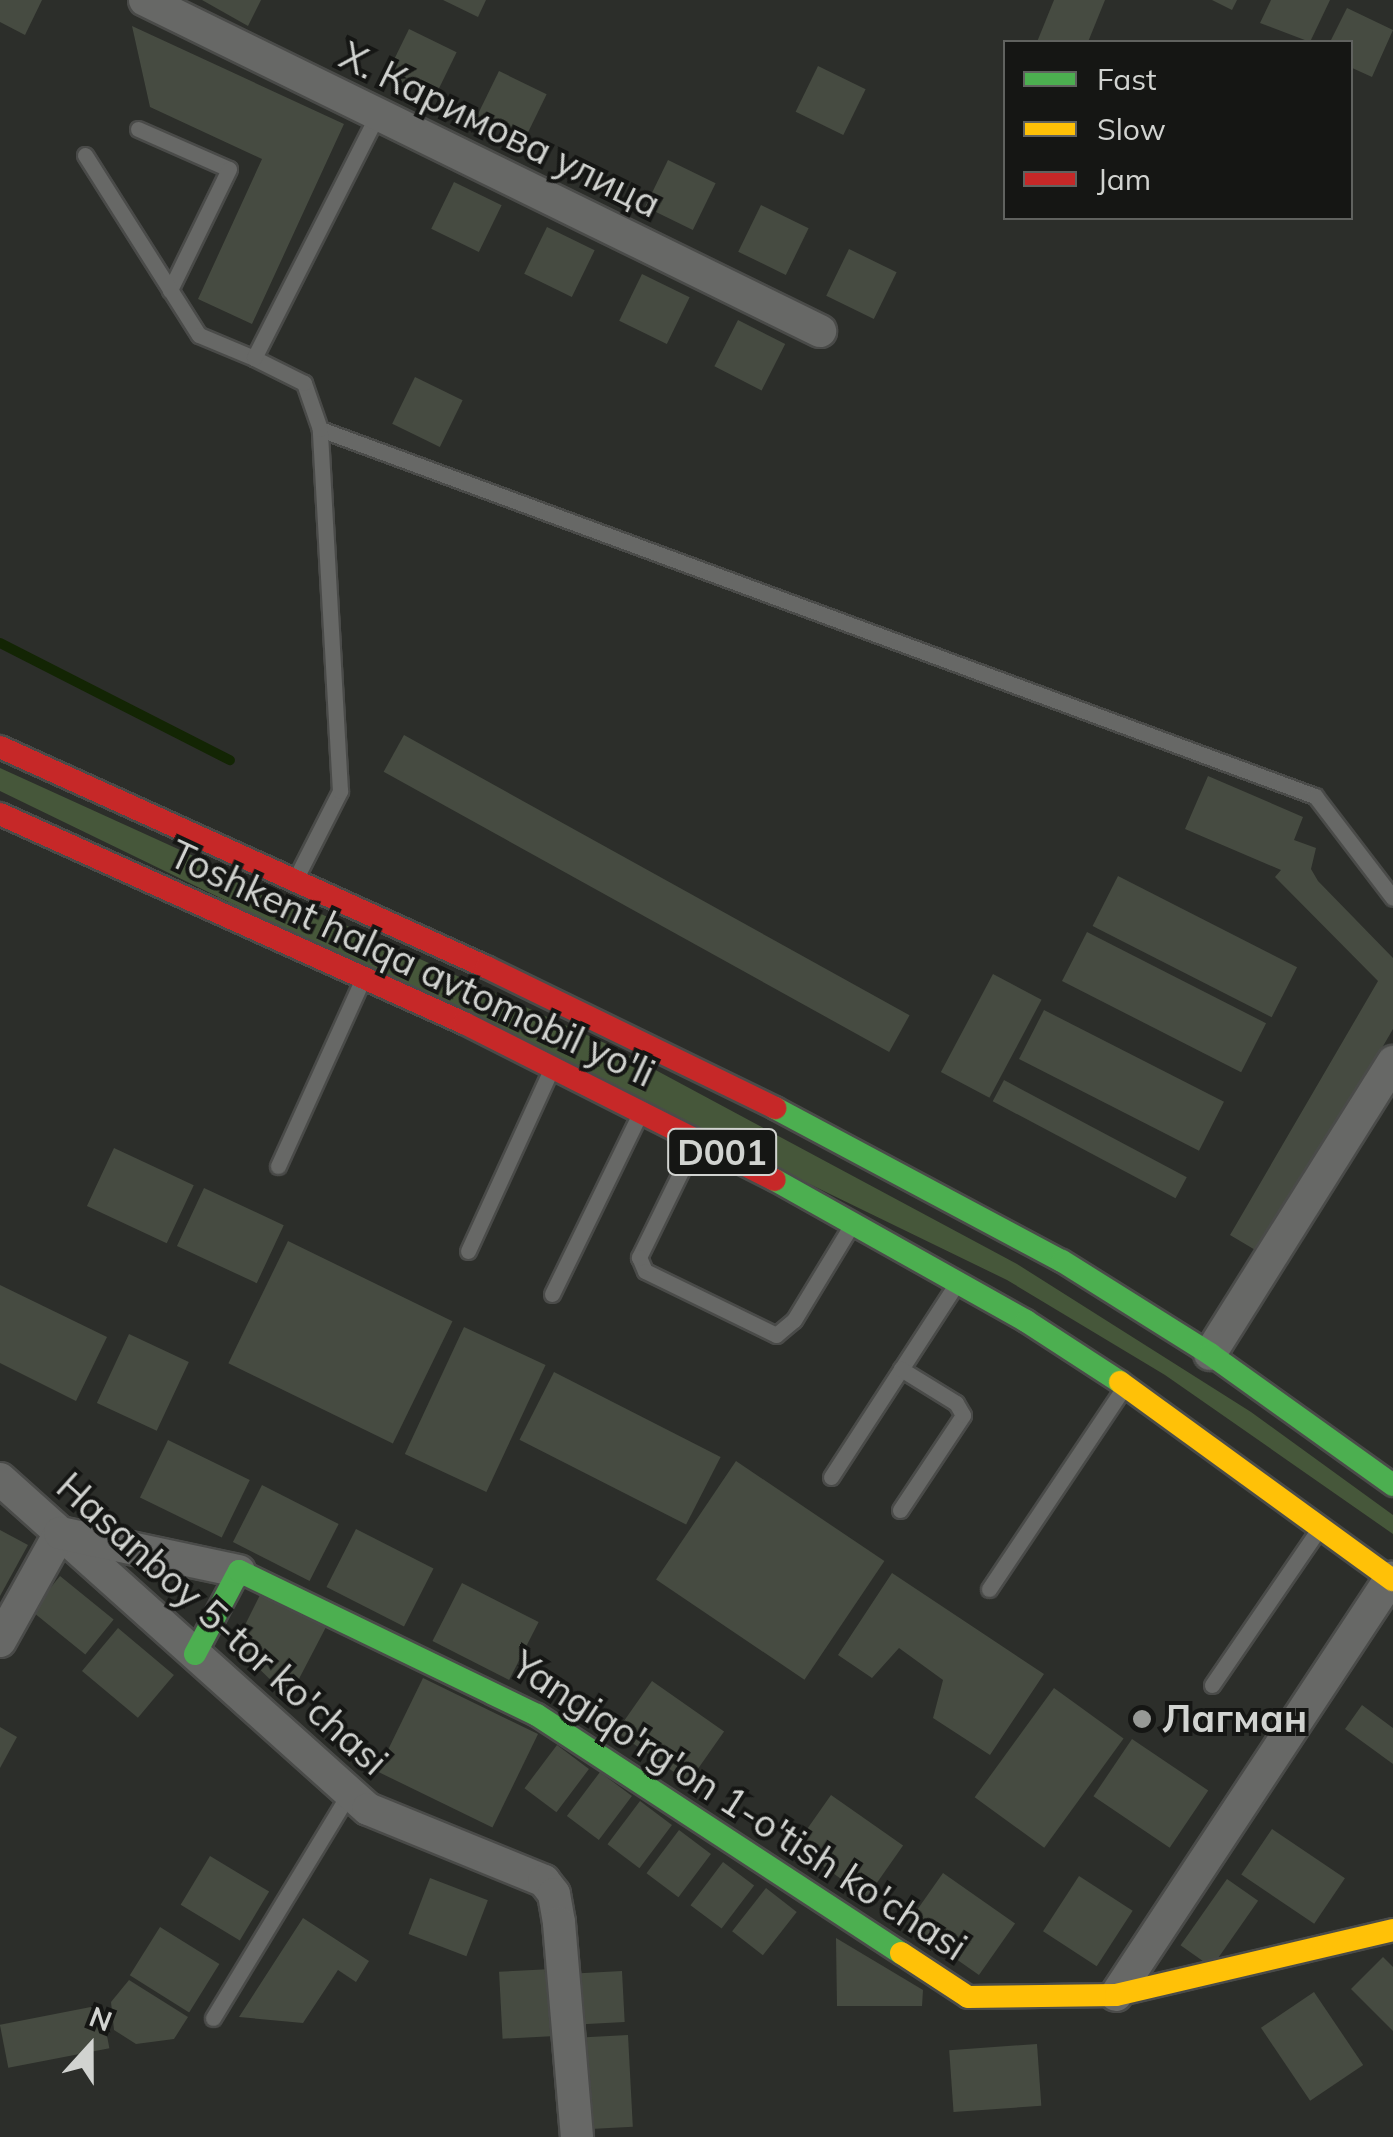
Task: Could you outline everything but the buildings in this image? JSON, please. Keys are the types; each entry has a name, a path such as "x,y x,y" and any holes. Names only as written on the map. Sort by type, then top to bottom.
{"main road":[{"name":"Toshkent halqa avtomobil yo'li","path":"0,746 296,878 860,1150 1062,1261 1210,1354 1393,1485"},
{"name":"Toshkent halqa avtomobil yo'li","path":"0,814 364,976 642,1109 854,1222 958,1281 1125,1385 1392,1579"},
{"path":"196,1654 239,1571"},
{"name":"Yangiqo'rg'on 1-o'tish ko'chasi","path":"239,1571 537,1715 946,1988 968,1997 1116,1994 1393,1930"}],"street":[{"name":"Х. Каримова улица","path":"145,0 820,331"},
{"path":"1210,1354 1393,1062"},
{"name":"Hasanboy 5-tor ko'chasi","path":"0,1479 368,1808 544,1881 554,1894 577,2137"},
{"path":"0,1642 60,1533 239,1571"},
{"path":"1116,1994 1392,1579"}],"lane":[{"path":"254,358 378,114"},
{"path":"138,130 229,169 170,290"},
{"path":"84,155 199,335 304,383 320,429 340,791 296,878"},
{"path":"320,429 1315,796 1393,898"},
{"path":"278,1166 364,976"},
{"path":"468,1251 552,1066"},
{"path":"552,1294 642,1109"},
{"path":"697,1138 639,1257 646,1271 776,1335 794,1320 854,1222"},
{"path":"831,1478 958,1281"},
{"path":"900,1510 963,1415 956,1403 901,1369"},
{"path":"990,1589 1125,1385"},
{"path":"1212,1684 1321,1525"},
{"path":"213,2018 350,1792"}],"green space":[{"path":"0,768 609,1045 1017,1264 1251,1412 1393,1515 1393,1534 1165,1375 1007,1280 0,791"}],"waterway":[{"path":"0,643 230,760"}],"traffic: fast":[{"path":"775,1108 1062,1261 1210,1354 1393,1485"},
{"path":"775,1180 1026,1321 1120,1382"},
{"path":"195,1654 239,1571 537,1715 901,1953"}],"traffic: slow":[{"path":"1120,1382 1393,1580"},
{"path":"901,1953 968,1997 1116,1995 1393,1930"}],"traffic: jam":[{"path":"0,747 486,967 775,1108"},
{"path":"0,814 464,1023 775,1180"}],"place":[{"name":"Лагман","path":"1142,1719"}]}
